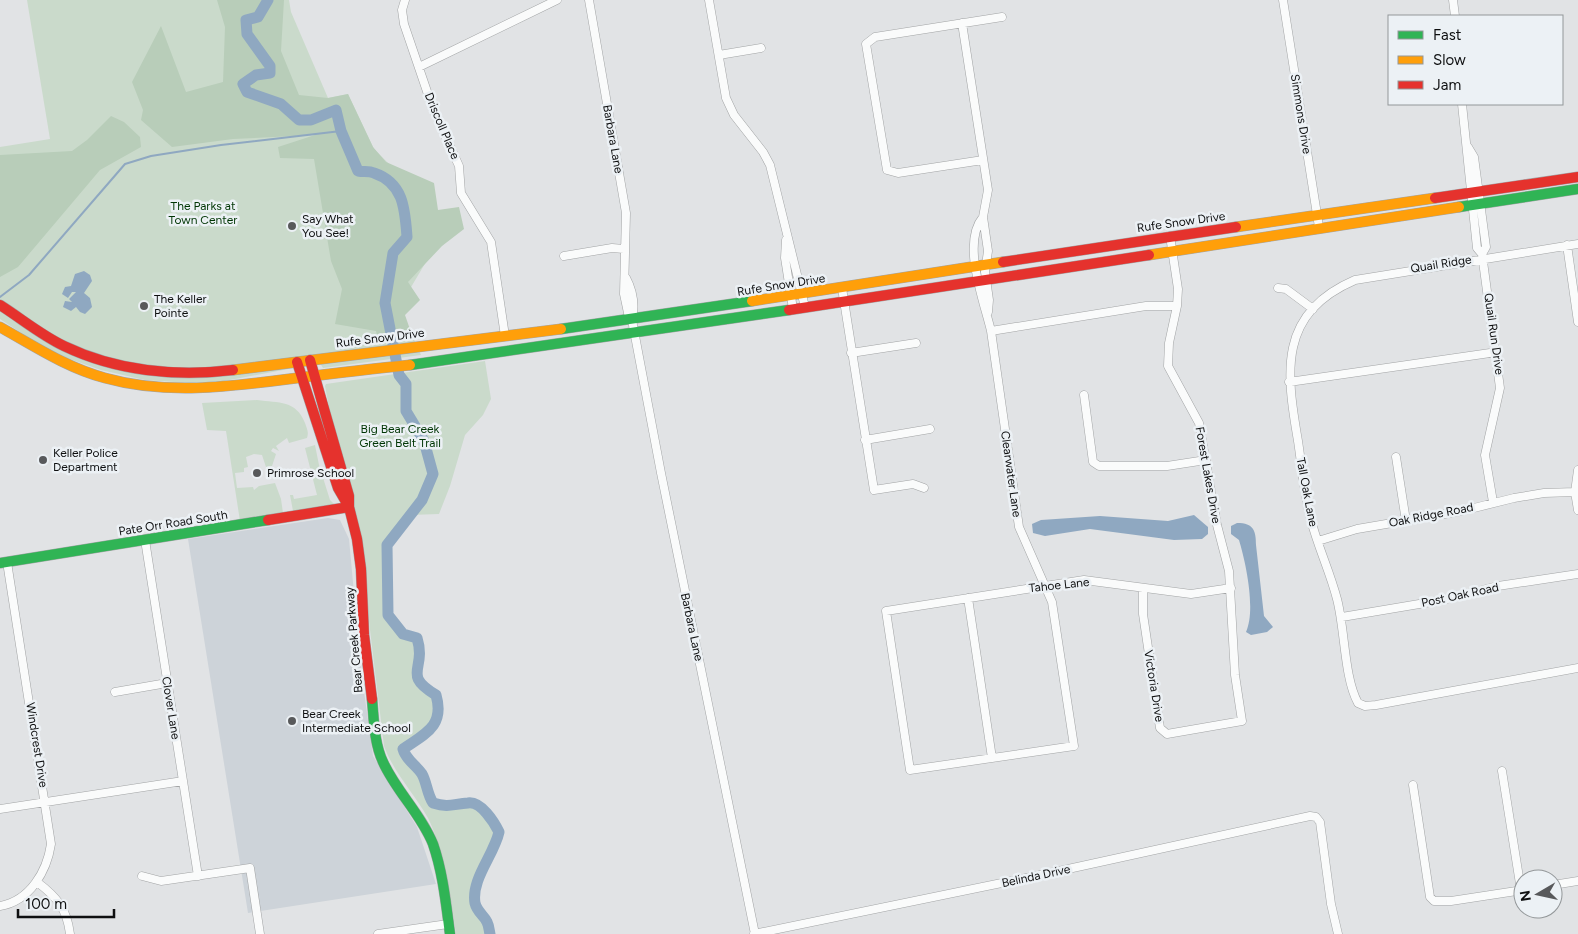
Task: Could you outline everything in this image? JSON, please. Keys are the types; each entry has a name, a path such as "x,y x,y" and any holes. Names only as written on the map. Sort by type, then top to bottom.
{"main road":[{"name":"Rufe Snow Drive","path":"3,307 46,336 90,356 141,370 187,373 297,362 632,320 842,288 1172,251 1319,227 1578,177"},
{"name":"Rufe Snow Drive","path":"0,326 57,360 85,372 137,385 169,388 225,386 432,362 844,302 1170,236 1317,215 1578,189"},
{"path":"13,335 23,321"},
{"path":"85,372 90,356"},
{"name":"Bear Creek Parkway","path":"310,360 350,496 349,507"},
{"name":"Bear Creek Parkway","path":"297,362 338,488 349,507 357,539 364,635 377,744 383,763 425,827 433,845 443,883 449,929"},
{"name":"Pate Orr Road South","path":"4,563 349,507"}],"street":[{"name":"Driscoll Place","path":"405,0 402,10 404,24 434,108 459,166 461,193 491,242 505,336"},
{"path":"419,67 557,0"},
{"name":"Barbara Lane","path":"589,0 626,212 624,249 626,278 624,294 632,320 661,473 755,934"},
{"path":"709,0 726,98 734,115 763,152 770,165 786,238 793,253 805,307"},
{"name":"Simmons Drive","path":"1283,0 1319,227"},
{"path":"1453,0 1456,15"},
{"path":"983,160 898,173 890,172 884,161 866,48 868,41 875,37 1002,17"},
{"path":"962,23 988,197 983,218 974,231 982,273"},
{"path":"719,55 761,48"},
{"name":"Quail Run Drive","path":"1462,105 1468,147 1474,157 1475,198 1486,247 1482,256 1497,352 1500,388 1485,463 1493,502"},
{"path":"982,273 988,251 983,218"},
{"name":"Forest Lakes Drive","path":"1170,236 1177,277 1177,306 1168,343 1168,366 1200,423 1217,525 1224,548 1231,588 1235,667 1242,720"},
{"path":"786,238 785,258 793,309"},
{"name":"Quail Ridge","path":"1313,309 1330,293 1345,284 1367,276 1482,256 1578,244"},
{"path":"1566,245 1578,322"},
{"path":"564,256 612,248 624,249"},
{"name":"Clearwater Lane","path":"982,273 982,302 991,330 1019,527 1052,602 1074,746 992,758"},
{"path":"842,288 874,490 913,484 924,488"},
{"path":"1278,288 1286,289 1313,309"},
{"path":"991,330 1146,306 1177,306"},
{"name":"Tall Oak Lane","path":"1313,309 1300,328 1294,343 1289,364 1289,382 1310,518 1342,617 1351,686 1360,704 1376,705 1578,668"},
{"path":"852,353 916,343"},
{"path":"1289,382 1497,352"},
{"path":"1084,395 1093,462 1098,466 1167,466 1206,460"},
{"path":"865,440 930,430"},
{"path":"1396,457 1406,521"},
{"path":"1578,470 1575,492 1578,510"},
{"name":"Oak Ridge Road","path":"1318,541 1357,529 1462,511 1493,502 1544,493 1575,492"},
{"name":"Clover Lane","path":"145,540 198,876"},
{"name":"Windcrest Drive","path":"0,906 16,901 37,882 46,864 51,844 46,802 4,563"},
{"name":"Post Oak Road","path":"1342,617 1443,600 1498,586 1578,574"},
{"name":"Tahoe Lane","path":"992,758 910,770 886,611 1084,580 1191,594 1231,588"},
{"name":"Victoria Drive","path":"1142,589 1143,614 1160,728 1167,734 1242,720"},
{"path":"968,598 992,758"},
{"path":"115,692 167,683"},
{"path":"1502,771 1518,869"},
{"path":"0,809 183,781"},
{"path":"1413,785 1429,891 1434,901 1452,901 1513,891"},
{"name":"Belinda Drive","path":"755,934 1036,876 1310,816 1316,817 1322,829 1331,904 1338,934"},
{"path":"142,876 161,881 250,868 260,934"},
{"path":"1563,883 1578,881"},
{"path":"37,882 60,902 68,918 70,934"},
{"path":"378,934 449,929"}],"shaded area":[{"name":"Bear Creek Intermediate School","path":"328,518 340,520 349,539 361,670 373,756 417,827 436,884 248,913 188,539"}],"green space":[{"name":"The Parks at Town Center","path":"27,0 289,0 291,12 328,98 348,94 374,149 390,165 442,235 401,304 401,310 421,355 323,368 320,363 219,382 189,383 145,380 101,370 64,357 38,344 0,319 0,147 50,139"},
{"path":"217,0 284,0 281,51 299,95 328,98 348,94 373,147 386,162 434,183 438,210 459,207 464,229 442,246 408,282 420,300 405,315 413,338 379,343 376,331 335,324 342,289 331,261 314,159 280,158 278,147 315,135 233,139 172,147 141,120 143,110 132,82 161,26 186,92 223,82 225,27"},
{"path":"111,116 124,122 140,137 141,147 100,170 18,267 0,277 0,155 72,151 87,140"},
{"name":"Big Bear Creek Green Belt Trail","path":"485,361 491,399 483,415 465,435 450,486 439,514 410,515 387,545 388,615 403,634 417,638 419,657 417,676 426,688 436,695 438,706 438,714 431,728 403,748 404,752 422,774 433,803 447,805 473,803 478,805 499,832 476,885 475,894 476,907 491,934 456,934 446,875 434,831 423,809 393,765 384,746 367,605 325,386 326,384"},
{"path":"257,400 292,406 297,410 305,423 308,436 307,438 289,443 287,438 276,446 279,451 273,448 271,451 276,454 272,466 266,467 262,455 254,454 246,457 248,467 244,468 244,472 235,473 237,488 253,487 254,490 259,486 275,483 281,499 283,513 240,521 226,431 207,430 202,403"},
{"path":"315,445 330,500 334,504 293,511 290,495 293,495 294,499 317,495 305,448"}],"water":[{"path":"84,271 90,275 92,281 84,293 90,298 92,307 85,314 76,307 71,311 63,307 65,301 72,302 69,299 76,292 72,292 68,298 62,294 65,287 71,286 75,274"},
{"path":"1194,515 1208,527 1208,534 1202,539 1174,540 1090,529 1045,536 1033,533 1032,524 1041,520 1100,516 1168,521"},
{"path":"1237,523 1247,524 1254,532 1264,616 1273,627 1267,632 1251,635 1246,632 1250,612 1249,586 1239,540 1231,534 1231,526"}],"waterway":[{"path":"268,0 258,17 246,20 247,34 270,66 270,73 256,75 243,84 247,92 281,104 299,120 311,120 336,110 341,131 358,171 374,173 392,183 404,208 407,237 393,253 385,303 399,375 406,384 406,411 424,441 433,474 422,500 387,545 388,615 403,634 417,638 419,649 417,676 420,682 436,695 438,714 431,728 419,739 403,749 408,759 422,774 433,803 447,805 473,803 478,805 499,832 476,885 475,894 476,906 487,922 490,934"},
{"path":"0,297 29,275 125,164 151,156 221,145 341,131"}],"traffic: fast":[{"path":"1459,207 1578,189"},
{"path":"561,329 752,301"},
{"path":"410,365 789,310"},
{"path":"0,563 268,520"},
{"path":"372,699 376,739 380,755 388,773 422,823 433,844 442,877 450,934"}],"traffic: slow":[{"path":"1236,227 1435,198"},
{"path":"1149,255 1459,207"},
{"path":"752,301 1003,262"},
{"path":"0,327 51,356 91,374 128,383 151,386 174,388 220,387 410,365"},
{"path":"233,370 561,329"}],"traffic: jam":[{"path":"1435,198 1578,177"},
{"path":"1003,262 1236,227"},
{"path":"789,310 1149,255"},
{"path":"0,305 56,342 104,361 147,370 168,372 190,373 233,370"},
{"path":"310,360 349,496 349,507 357,539 361,569 364,635 372,699"},
{"path":"297,362 338,488 349,507"},
{"path":"268,520 349,507"}],"place":[{"name":"Say What You See!","path":"292,226"},
{"name":"The Keller Pointe","path":"144,306"},
{"name":"Keller Police Department","path":"43,460"},
{"name":"Primrose School","path":"257,473"},
{"name":"Bear Creek Intermediate School","path":"292,721"}]}
